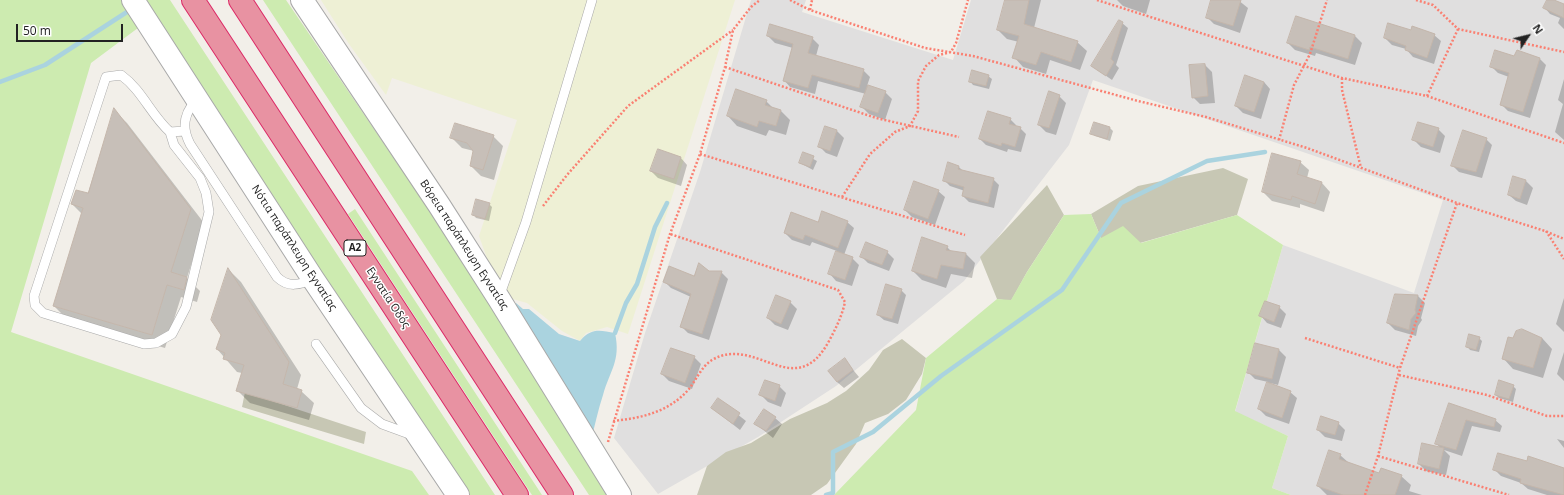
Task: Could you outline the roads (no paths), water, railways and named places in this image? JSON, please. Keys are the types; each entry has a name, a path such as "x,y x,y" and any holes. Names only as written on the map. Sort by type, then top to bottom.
{"highway":[{"name":"Εγνατία Οδός","path":"193,0 517,495"},
{"path":"240,0 562,495"}],"street":[{"name":"Νότια παράπλευρη Εγνατίας","path":"133,0 313,279 458,495"},
{"name":"Βόρεια παράπλευρη Εγνατίας","path":"302,0 439,204 620,495"}],"lane":[{"path":"499,299 526,222 592,0"},
{"path":"170,132 174,145 200,178 206,193 209,212 186,307 172,334 156,343 144,344 43,313 35,305 34,296 106,77 121,75 130,81 160,123 170,132 185,131"},
{"path":"197,99 190,106 184,117 185,131 190,144 277,277 283,283 291,285 303,283 313,279"},
{"path":"316,344 361,408 382,424 419,437"}],"water":[{"path":"516,303 523,309 529,309 559,334 580,341 588,334 596,331 615,333 617,351 616,358 601,401 591,440 513,308"}],"waterway":[{"path":"0,82 45,65 130,10"},
{"path":"826,495 833,493 833,452 873,432 941,376 1062,290 1121,203 1207,161 1265,152"},
{"path":"615,333 626,303 637,284 655,227 667,203"}]}
